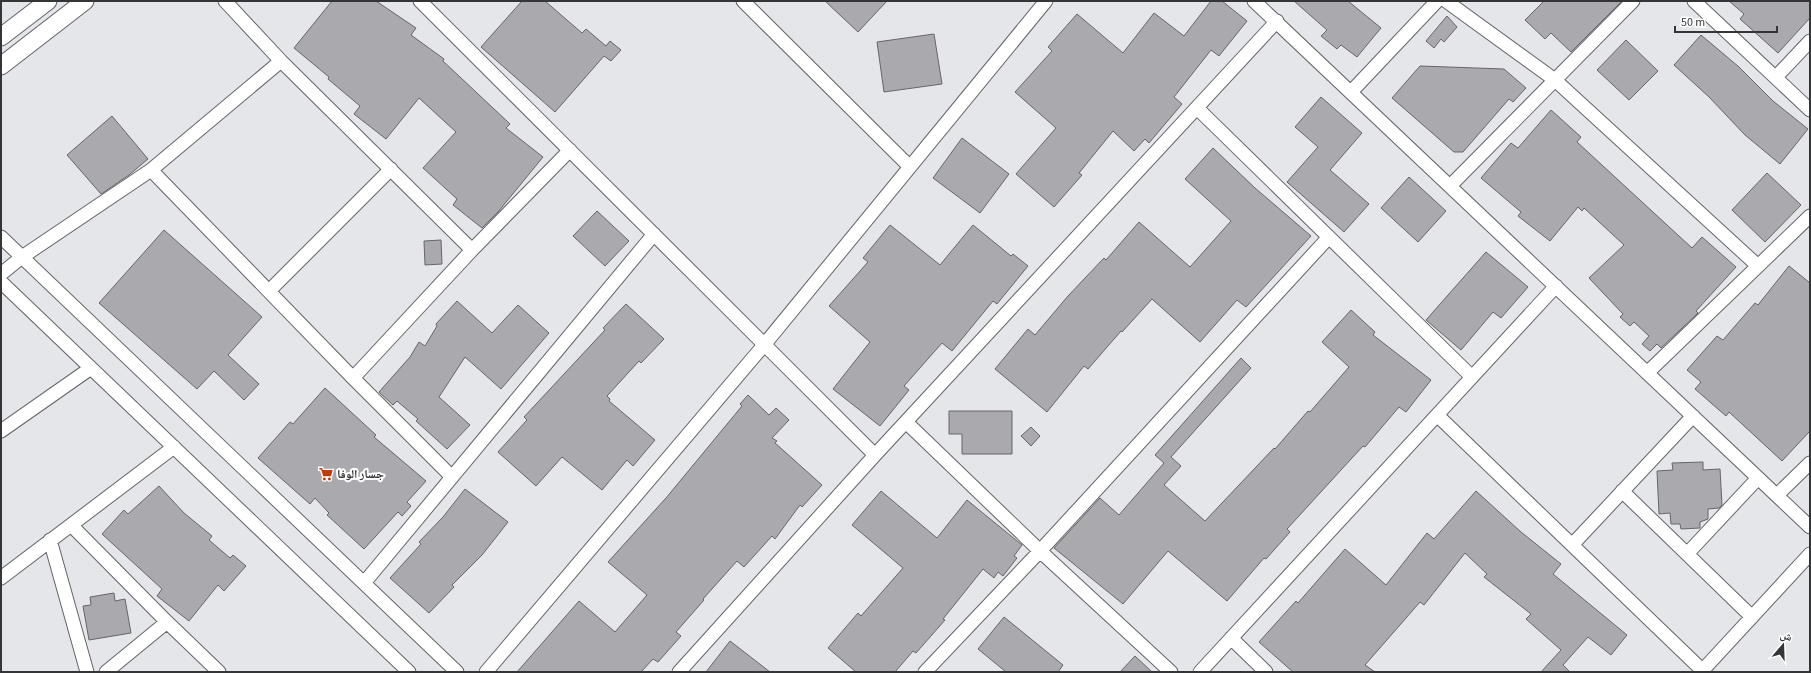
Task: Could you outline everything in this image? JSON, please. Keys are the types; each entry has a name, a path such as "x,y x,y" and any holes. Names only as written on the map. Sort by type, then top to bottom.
{"main road":[{"path":"1,37 48,1"},
{"path":"1,66 85,1"}],"street":[{"path":"225,1 281,61 472,250"},
{"path":"420,1 875,455"},
{"path":"743,1 910,167"},
{"path":"486,672 764,345 1046,1"},
{"path":"1254,1 1277,21 1810,527"},
{"path":"1351,92 1437,1"},
{"path":"1446,1 1555,80 1758,266"},
{"path":"1450,186 1633,1"},
{"path":"1694,1 1810,110"},
{"path":"683,671 875,455 1277,21"},
{"path":"1776,77 1810,41"},
{"path":"1,274 151,170 281,61"},
{"path":"1196,108 1472,377"},
{"path":"353,378 472,250 570,150"},
{"path":"269,292 391,169"},
{"path":"151,170 353,378 452,477"},
{"path":"1648,373 1810,216"},
{"path":"364,583 654,234"},
{"path":"1,237 457,672"},
{"path":"925,672 1040,551 1329,237"},
{"path":"1,282 409,672"},
{"path":"1200,672 1556,286"},
{"path":"1,431 91,368"},
{"path":"1437,415 1703,671 1810,554"},
{"path":"1572,545 1693,416"},
{"path":"906,422 1040,551 1171,672"},
{"path":"1,578 174,447"},
{"path":"1777,495 1810,463"},
{"path":"1687,554 1758,478"},
{"path":"1622,491 1752,617"},
{"path":"71,525 219,672"},
{"path":"50,540 87,672"},
{"path":"106,672 167,622"},
{"path":"1231,638 1266,672"}],"building":[{"path":"332,1 376,1 416,28 411,35 444,59 443,61 510,124 506,128 543,157 498,212 482,228 453,205 457,199 423,168 456,132 419,98 386,139 354,114 360,106 328,79 329,77 294,48"},
{"path":"522,1 545,1 582,33 586,29 606,46 610,41 621,50 611,61 604,56 555,112 481,47"},
{"path":"825,1 887,1 858,32"},
{"path":"1211,1 1222,1 1247,21 1219,56 1211,50 1174,97 1182,104 1149,143 1145,139 1134,151 1113,131 1079,173 1082,175 1054,207 1016,174 1056,128 1015,92 1052,51 1048,47 1077,14 1123,53 1154,13 1184,36"},
{"path":"1294,1 1348,1 1381,28 1357,57 1341,45 1337,49 1321,36 1327,30"},
{"path":"1544,1 1622,1 1571,52 1551,33 1545,39 1525,20"},
{"path":"1729,1 1810,1 1810,18 1778,53 1740,19 1744,14"},
{"path":"1447,16 1457,27 1444,42 1441,39 1434,48 1426,41"},
{"path":"934,34 942,84 884,92 877,42"},
{"path":"1701,35 1739,67 1773,101 1808,129 1780,164 1745,135 1709,97 1674,65"},
{"path":"1626,40 1658,71 1629,100 1597,70"},
{"path":"1420,66 1504,69 1526,88 1513,102 1509,99 1463,152 1454,152 1392,98"},
{"path":"1321,97 1362,133 1330,170 1369,204 1344,232 1287,182 1318,147 1295,127"},
{"path":"1551,110 1581,137 1577,142 1692,248 1702,237 1736,267 1696,311 1698,313 1661,348 1657,344 1650,351 1642,344 1649,336 1634,322 1630,326 1620,317 1623,314 1589,278 1624,245 1584,208 1582,211 1578,207 1550,241 1518,216 1521,212 1481,178 1511,143 1518,148"},
{"path":"112,116 148,159 129,175 101,194 67,155"},
{"path":"962,138 1009,174 980,213 933,178"},
{"path":"1213,148 1255,188 1311,236 1246,307 1237,300 1200,342 1152,299 1122,332 1121,331 1088,369 1084,366 1047,412 995,369 1028,329 1035,335 1068,296 1104,258 1106,260 1139,222 1190,267 1231,221 1185,179"},
{"path":"1767,173 1801,205 1765,242 1732,210"},
{"path":"1409,177 1446,211 1418,242 1381,208"},
{"path":"597,211 629,241 605,266 573,236"},
{"path":"890,225 940,265 973,225 1011,256 1013,254 1028,266 997,304 993,301 952,351 942,343 904,386 909,390 880,426 833,389 870,342 829,306 868,262 863,258"},
{"path":"164,230 262,317 228,355 259,384 244,400 214,371 197,389 99,303"},
{"path":"441,240 442,264 425,265 424,241"},
{"path":"1486,252 1528,287 1501,318 1493,312 1461,350 1426,320"},
{"path":"1789,266 1810,283 1810,431 1782,461 1729,412 1726,416 1695,389 1701,382 1687,370 1717,336 1723,340 1755,303 1758,305"},
{"path":"457,301 492,333 518,305 549,333 501,389 465,357 439,397 470,425 447,449 416,421 418,419 397,401 393,405 379,392 410,357 419,342 425,346 437,326 436,324"},
{"path":"626,304 664,339 641,363 639,361 607,396 610,399 609,401 655,440 633,466 627,460 602,490 562,457 536,486 498,452 527,420 524,417 605,330 603,328"},
{"path":"1351,310 1375,332 1373,335 1431,380 1406,412 1399,407 1365,447 1363,446 1287,529 1290,532 1266,559 1264,558 1227,601 1168,551 1123,604 1054,548 1100,498 1119,515 1164,463 1155,455 1241,358 1251,368 1171,457 1181,466 1164,485 1205,521 1274,448 1275,449 1308,411 1310,412 1349,367 1322,342"},
{"path":"325,388 376,435 374,437 426,481 407,502 411,506 402,516 398,512 364,549 327,515 329,513 315,498 310,504 258,458 290,422 293,424"},
{"path":"748,395 769,415 776,408 789,420 772,438 777,441 775,443 822,485 802,507 800,505 775,539 772,536 744,567 737,561 676,632 681,636 658,662 653,659 641,672 517,672 579,601 615,632 647,595 608,562 666,498 742,406 740,404"},
{"path":"949,411 1012,411 1012,454 962,454 962,434 949,434"},
{"path":"1031,427 1040,436 1031,446 1021,436"},
{"path":"1703,462 1703,470 1720,469 1722,505 1719,508 1708,509 1708,519 1700,522 1700,528 1681,529 1680,524 1671,524 1670,513 1659,514 1657,471 1673,470 1672,463"},
{"path":"159,486 184,513 212,536 209,540 230,558 233,555 246,566 224,591 218,585 189,621 157,596 162,589 102,534 124,510 128,514"},
{"path":"465,489 508,522 482,555 452,585 454,587 429,613 390,578 421,544 419,542 443,517"},
{"path":"881,491 937,538 967,500 1022,545 1014,556 1017,558 1003,576 998,572 994,578 983,569 943,619 945,620 916,653 913,651 895,672 856,672 828,648 858,613 861,616 903,568 852,525"},
{"path":"1476,491 1521,532 1561,564 1553,574 1627,635 1611,655 1588,637 1563,665 1570,672 1541,672 1561,650 1526,619 1531,614 1484,577 1487,574 1465,553 1424,605 1420,602 1365,665 1375,672 1293,672 1259,642 1296,601 1298,603 1345,549 1386,585 1427,533 1434,539"},
{"path":"114,593 115,601 125,599 131,633 89,640 83,606 91,605 90,597"},
{"path":"1004,617 1063,665 1058,672 1006,672 978,649"},
{"path":"730,641 770,672 706,672"},
{"path":"1135,656 1152,672 1120,672"}],"place":[{"name":"جسار الوفا","path":"326,474"}]}
